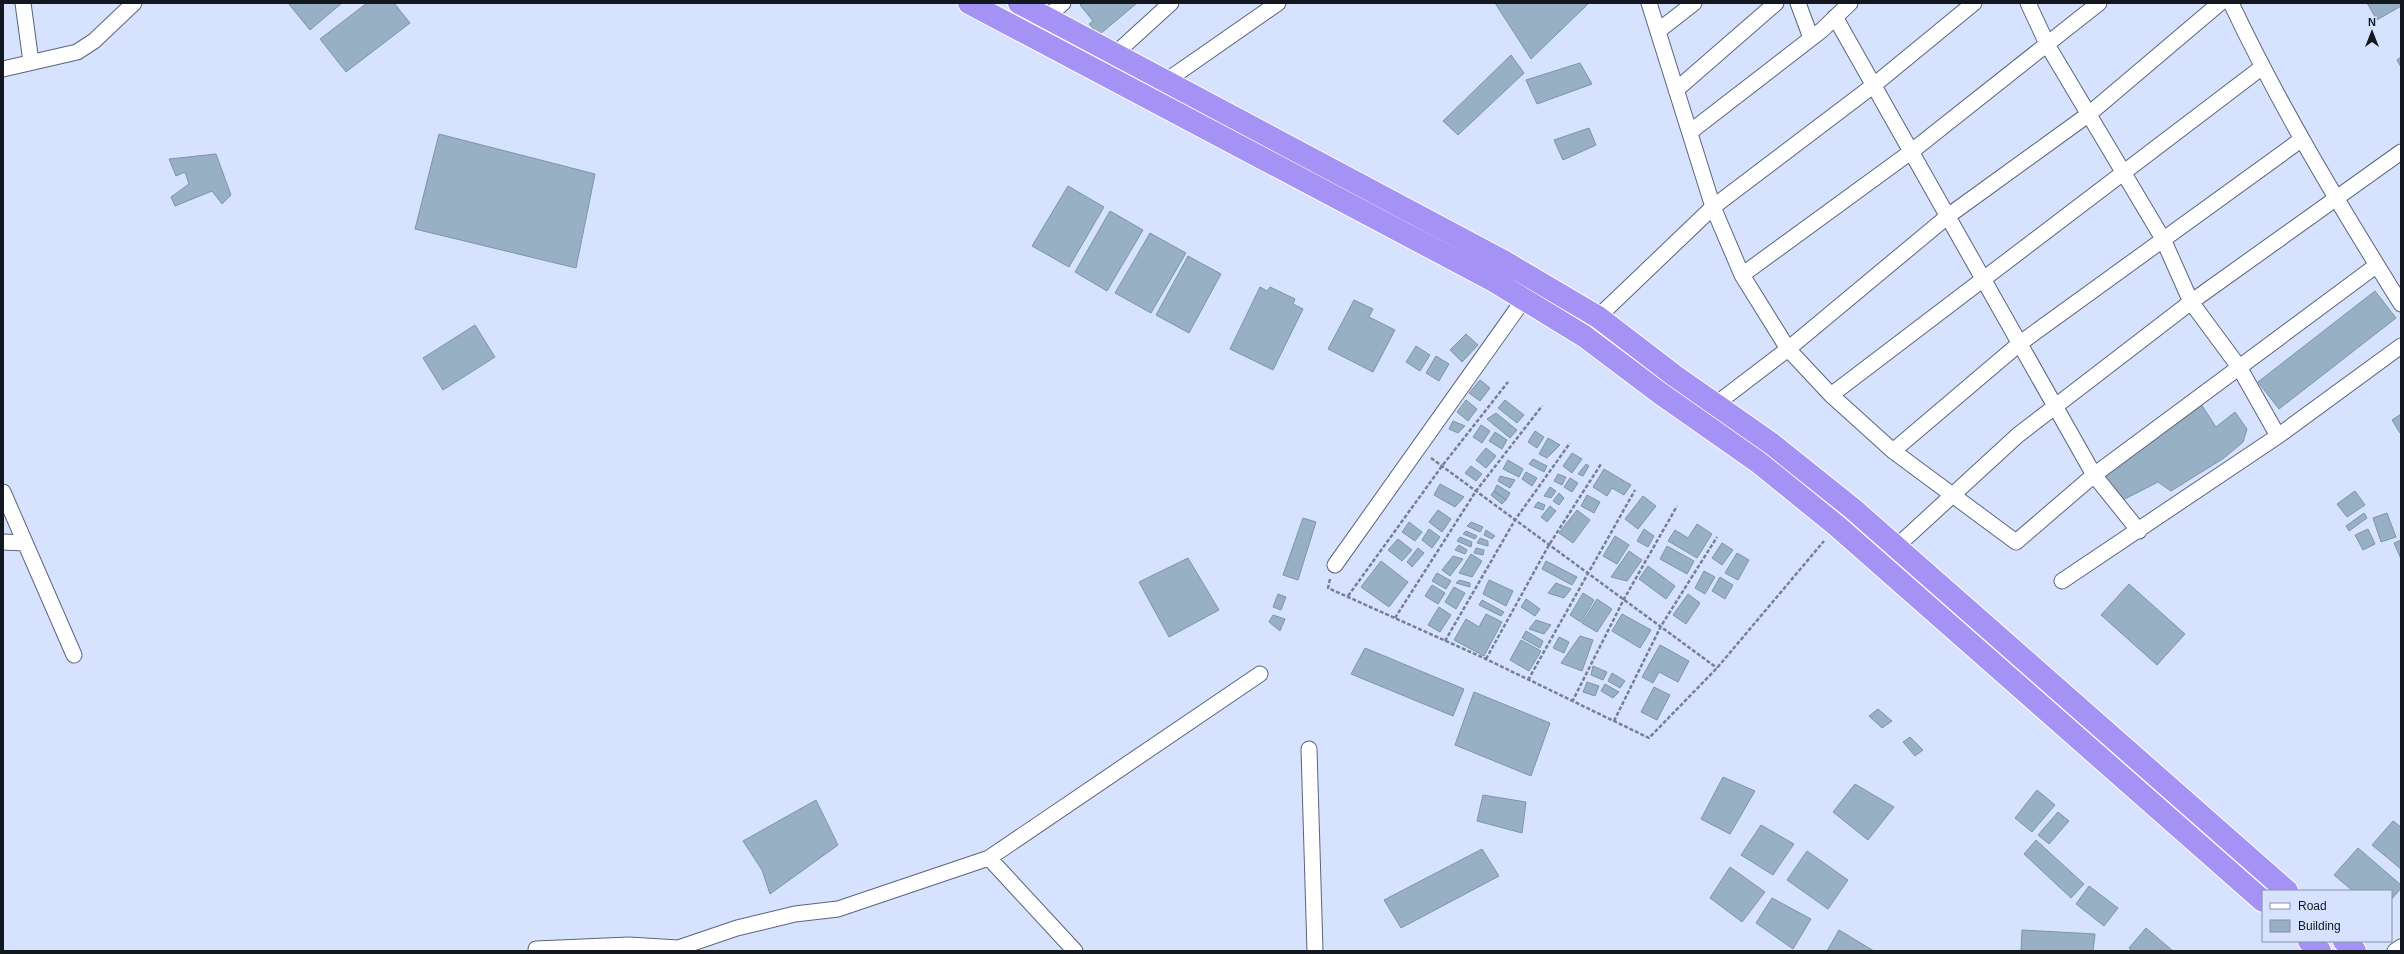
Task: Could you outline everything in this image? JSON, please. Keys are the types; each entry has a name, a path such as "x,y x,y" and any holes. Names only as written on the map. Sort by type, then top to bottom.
{"highway":[{"path":"969,3 1524,299 1584,336 1661,394 1758,462 1837,526 2262,900"},
{"path":"1019,3 1505,262 1598,317 1778,449 1896,547 2286,890"},
{"path":"2310,942 2320,951"},
{"path":"2345,942 2355,951"}],"street":[{"path":"22,3 31,62"},
{"path":"3,68 77,52 94,41 134,3"},
{"path":"1046,18 1063,3"},
{"path":"1115,54 1171,3"},
{"path":"1166,81 1278,3"},
{"path":"1649,3 1713,207 1742,274 1788,349 1831,395 1894,451 2016,542 2094,475 2377,265"},
{"path":"1658,31 1694,3"},
{"path":"1676,90 1776,3"},
{"path":"1798,3 1811,38"},
{"path":"1690,132 1811,38 1850,3"},
{"path":"1598,317 1713,207 1874,85 1974,3"},
{"path":"2028,3 2048,46 2124,172 2162,239 2191,302 2239,367 2278,436"},
{"path":"1742,274 1912,151 2048,46 2099,3"},
{"path":"1716,404 1788,349 1948,216 2089,114 2220,3"},
{"path":"2231,3 2261,68 2336,198 2401,304"},
{"path":"1835,17 2094,475 2139,531"},
{"path":"1831,395 2261,68"},
{"path":"1894,451 2019,344 2302,139"},
{"path":"1896,547 1952,493 2018,435 2055,406 2191,302 2401,152"},
{"path":"1335,565 1524,299"},
{"path":"2062,581 2139,531 2278,436 2401,346"},
{"path":"3,492 74,655"},
{"path":"3,542 25,543"},
{"path":"536,950 629,945 680,949 737,928 795,914 838,909 989,858 1260,674"},
{"path":"1308,749 1315,951"},
{"path":"989,858 1075,951"},
{"path":"2395,951 2401,947"}],"path":[{"path":"1348,596 1442,466 1508,382"},
{"path":"1395,618 1476,491 1542,406"},
{"path":"1444,640 1515,520 1570,443"},
{"path":"1418,449 1717,668"},
{"path":"1486,659 1549,545 1601,464"},
{"path":"1528,680 1635,490"},
{"path":"1572,702 1624,599 1677,506"},
{"path":"1335,565 1328,588 1486,659 1649,738 1717,668 1837,526"},
{"path":"1614,721 1661,626 1717,537"}],"building":[{"path":"288,3 342,3 310,30"},
{"path":"367,3 394,3 410,23 346,72 320,39"},
{"path":"1083,3 1137,3 1099,35 1089,24 1093,21 1080,5"},
{"path":"1495,3 1589,3 1531,59"},
{"path":"2367,3 2401,3 2401,6 2377,20"},
{"path":"1511,55 1524,73 1458,135 1443,121"},
{"path":"2401,57 2401,67 2397,60"},
{"path":"1580,63 1592,84 1537,104 1526,80"},
{"path":"1589,128 1596,145 1563,160 1554,140"},
{"path":"439,134 595,174 576,268 415,229"},
{"path":"216,154 231,195 222,204 212,191 175,206 171,197 189,184 185,172 176,176 169,159"},
{"path":"1068,186 1104,207 1069,267 1032,246"},
{"path":"1110,211 1143,230 1107,291 1075,272"},
{"path":"1150,233 1186,253 1151,313 1115,293"},
{"path":"1188,256 1221,274 1189,333 1156,315"},
{"path":"1260,287 1267,291 1270,287 1295,299 1293,304 1303,309 1273,370 1230,349"},
{"path":"2375,291 2396,318 2279,409 2258,382"},
{"path":"1354,300 1373,309 1369,317 1395,330 1373,372 1328,349"},
{"path":"475,325 495,357 443,390 423,358"},
{"path":"1466,334 1478,345 1462,362 1450,350"},
{"path":"1416,346 1430,355 1420,371 1406,362"},
{"path":"1436,356 1449,364 1439,381 1426,373"},
{"path":"1480,380 1490,388 1480,401 1469,393"},
{"path":"1466,400 1477,409 1468,421 1457,412"},
{"path":"1505,400 1524,415 1517,423 1498,408"},
{"path":"2199,401 2216,427 2235,412 2247,429 2243,442 2224,458 2171,491 2158,482 2119,502 2101,476"},
{"path":"1496,413 1517,430 1510,438 1487,419"},
{"path":"2401,414 2401,433 2400,433 2392,420"},
{"path":"1453,421 1465,426 1458,433 1449,429"},
{"path":"1481,425 1490,431 1482,443 1473,437"},
{"path":"1535,431 1544,437 1537,448 1528,442"},
{"path":"1495,432 1507,440 1502,449 1489,441"},
{"path":"1548,438 1560,445 1547,458 1539,454"},
{"path":"1486,448 1496,456 1486,468 1476,460"},
{"path":"1572,453 1582,459 1572,473 1563,466"},
{"path":"1533,459 1547,466 1544,472 1529,464"},
{"path":"1508,460 1523,469 1519,477 1503,469"},
{"path":"1586,464 1589,466 1583,476 1578,474"},
{"path":"1471,466 1482,474 1476,481 1465,473"},
{"path":"1604,469 1631,485 1624,495 1612,488 1607,496 1593,487"},
{"path":"1526,472 1537,478 1532,486 1522,479"},
{"path":"1558,474 1566,477 1562,485 1554,481"},
{"path":"1500,476 1515,480 1510,488 1498,481"},
{"path":"1570,478 1578,483 1572,492 1564,487"},
{"path":"1440,484 1464,497 1455,507 1434,495"},
{"path":"1497,485 1510,493 1506,500 1494,491"},
{"path":"1550,487 1556,491 1551,498 1544,496"},
{"path":"1494,491 1506,500 1502,504 1491,495"},
{"path":"2355,491 2365,505 2347,517 2337,504"},
{"path":"1559,493 1564,498 1559,505 1553,501"},
{"path":"1587,495 1600,502 1594,513 1581,506"},
{"path":"1643,496 1656,506 1638,529 1625,519"},
{"path":"1538,502 1545,505 1543,510 1534,507"},
{"path":"1550,506 1556,511 1547,522 1541,517"},
{"path":"1438,510 1451,519 1442,532 1429,522"},
{"path":"1577,510 1590,520 1573,543 1559,533"},
{"path":"2364,513 2367,518 2349,531 2346,526"},
{"path":"2387,513 2396,537 2381,542 2373,518"},
{"path":"1303,518 1316,522 1298,580 1283,575"},
{"path":"1409,522 1422,532 1415,541 1402,532"},
{"path":"1471,522 1483,527 1480,532 1467,526"},
{"path":"1697,524 1712,534 1697,558 1668,541 1675,530 1688,538"},
{"path":"1429,529 1440,537 1432,548 1422,540"},
{"path":"1644,529 1654,536 1648,547 1637,541"},
{"path":"2368,529 2375,544 2363,550 2355,535"},
{"path":"1486,530 1495,536 1492,539 1484,535"},
{"path":"1466,531 1477,536 1475,539 1463,534"},
{"path":"1615,536 1629,545 1617,564 1603,556"},
{"path":"1460,537 1472,542 1471,547 1457,541"},
{"path":"1480,538 1488,541 1488,546 1477,543"},
{"path":"1398,539 1412,550 1402,561 1388,550"},
{"path":"2401,540 2401,559 2394,543"},
{"path":"1722,543 1733,550 1722,565 1712,558"},
{"path":"1459,545 1467,550 1465,554 1455,550"},
{"path":"1667,546 1694,561 1687,574 1660,559"},
{"path":"1418,548 1424,553 1412,567 1407,562"},
{"path":"1476,548 1484,550 1483,555 1474,553"},
{"path":"1629,551 1642,560 1627,581 1611,577"},
{"path":"1737,553 1749,560 1738,580 1725,573"},
{"path":"1471,554 1482,561 1472,577 1459,573"},
{"path":"1453,556 1463,559 1450,576 1442,570"},
{"path":"1188,558 1219,610 1169,637 1139,582"},
{"path":"1381,561 1408,582 1389,607 1361,587"},
{"path":"1546,561 1577,577 1572,585 1542,569"},
{"path":"1648,566 1675,586 1666,599 1639,579"},
{"path":"1704,571 1715,577 1705,594 1695,588"},
{"path":"1437,573 1451,581 1446,589 1432,581"},
{"path":"1720,577 1733,585 1725,599 1712,591"},
{"path":"1459,580 1470,583 1470,587 1456,583"},
{"path":"1489,580 1513,591 1506,606 1483,594"},
{"path":"1556,583 1571,589 1564,598 1548,593"},
{"path":"2129,584 2185,634 2157,665 2101,615"},
{"path":"1432,585 1445,593 1438,604 1425,596"},
{"path":"1454,587 1465,593 1456,609 1445,602"},
{"path":"1583,593 1594,600 1581,622 1570,615"},
{"path":"1278,594 1286,597 1281,610 1273,607"},
{"path":"1688,594 1700,603 1686,624 1673,615"},
{"path":"1526,599 1540,609 1535,616 1521,607"},
{"path":"1597,599 1612,609 1597,632 1582,623"},
{"path":"1482,600 1504,612 1501,616 1479,605"},
{"path":"1439,607 1451,615 1440,632 1428,625"},
{"path":"1486,614 1502,622 1484,656 1454,640 1466,619 1479,627"},
{"path":"1622,614 1651,630 1640,648 1612,631"},
{"path":"1273,615 1285,619 1280,631 1269,622"},
{"path":"1536,620 1551,625 1544,634 1529,629"},
{"path":"1526,631 1543,641 1540,648 1522,638"},
{"path":"1580,636 1593,640 1582,671 1561,663"},
{"path":"1559,637 1569,642 1564,653 1553,648"},
{"path":"1521,640 1541,651 1529,671 1510,660"},
{"path":"1660,645 1689,661 1678,682 1659,672 1653,683 1642,677"},
{"path":"1365,648 1464,689 1453,716 1351,674"},
{"path":"1593,666 1607,672 1603,680 1591,675"},
{"path":"1612,673 1625,681 1620,688 1608,681"},
{"path":"1587,682 1599,686 1595,696 1583,692"},
{"path":"1605,684 1619,692 1613,698 1601,691"},
{"path":"1654,687 1670,695 1657,720 1641,712"},
{"path":"1474,692 1550,723 1531,776 1455,745"},
{"path":"1878,709 1892,721 1882,728 1869,716"},
{"path":"1910,737 1923,750 1915,756 1903,742"},
{"path":"1723,777 1755,791 1730,834 1701,819"},
{"path":"1855,784 1894,807 1868,840 1833,812"},
{"path":"2037,790 2055,805 2032,832 2015,818"},
{"path":"1483,795 1526,802 1522,833 1477,821"},
{"path":"816,800 838,845 770,894 762,870 743,841"},
{"path":"2058,812 2069,821 2049,844 2038,835"},
{"path":"2393,821 2401,827 2401,869 2372,845"},
{"path":"1761,825 1794,844 1773,875 1741,855"},
{"path":"2036,840 2084,884 2071,898 2024,854"},
{"path":"2358,848 2401,885 2401,888 2392,899 2392,890 2352,890 2334,875"},
{"path":"1482,849 1499,876 1401,928 1384,900"},
{"path":"1807,851 1848,880 1828,909 1787,880"},
{"path":"1730,867 1765,892 1742,922 1710,898"},
{"path":"2089,886 2118,908 2104,926 2076,904"},
{"path":"1772,898 1811,919 1793,949 1756,923"},
{"path":"2146,928 2173,951 2133,951 2129,948"},
{"path":"1839,930 1874,951 1827,951"},
{"path":"2022,930 2095,934 2093,951 2021,951"}]}
